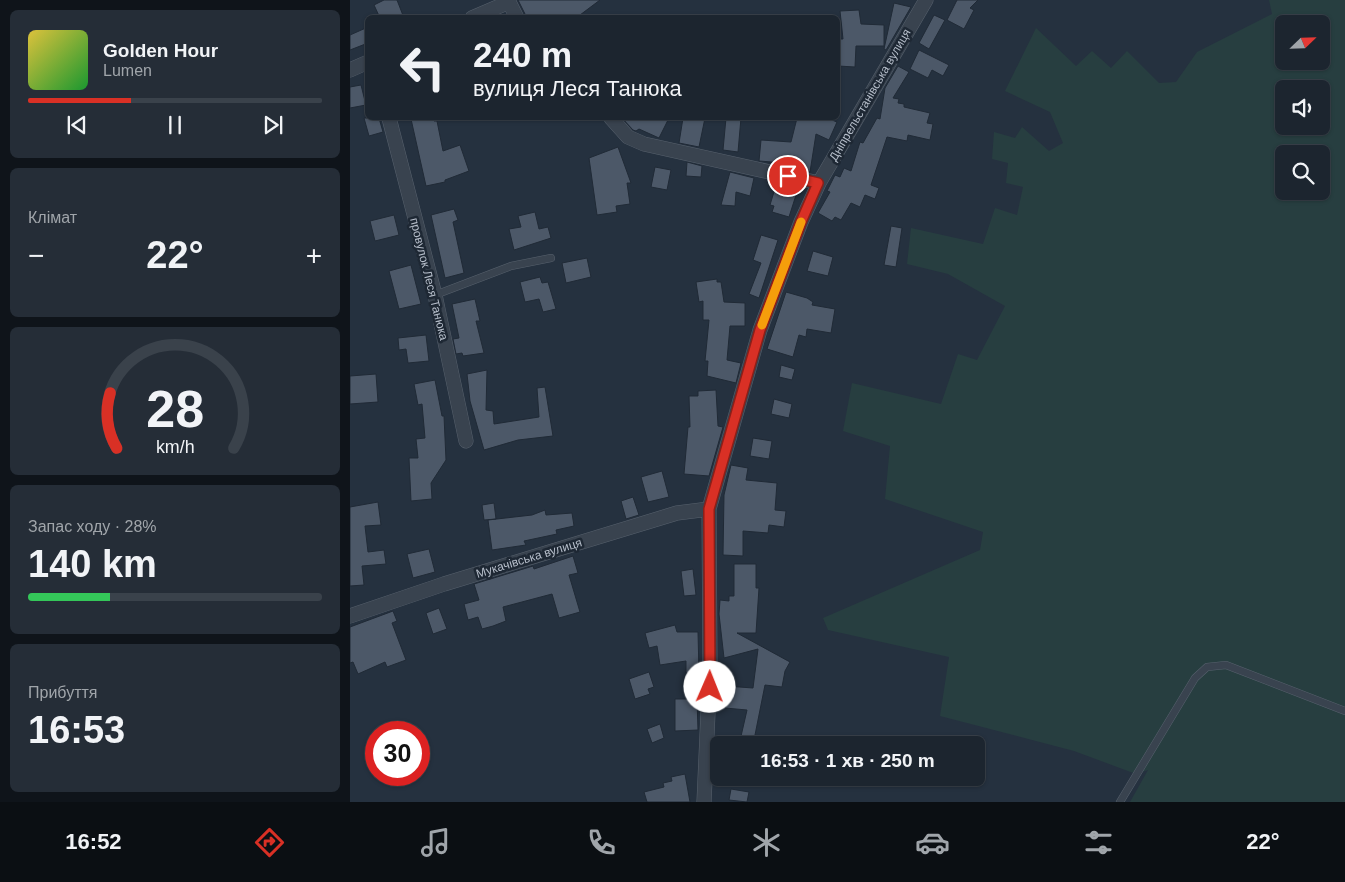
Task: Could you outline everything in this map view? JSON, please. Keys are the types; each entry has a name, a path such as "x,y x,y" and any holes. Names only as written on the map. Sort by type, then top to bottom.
{"street":[{"name":"Дніпрельстанівська вулиця","path":"704,802 710,668 709,509 760,330 801,222 818,183 926,0"},
{"path":"478,15 508,1 515,15"},
{"path":"350,70 365,63"},
{"name":"провулок Леся Танюка","path":"390,120 435,294 466,441"},
{"path":"613,120 628,137 644,144 818,183"},
{"name":"Мукачівська вулиця","path":"350,616 453,581 677,513 709,509"}],"lane":[{"path":"435,294 511,266 551,258"},
{"path":"1120,802 1195,678 1206,667 1226,665 1345,710"}],"green space":[{"path":"1269,0 1345,0 1345,802 1130,802 1148,770 1136,774 1074,751 940,716 949,657 828,630 823,618 980,550 983,532 885,499 890,446 843,431 852,383 941,404 958,354 977,360 1005,306 948,274 907,264 911,228 983,244 995,208 1017,215 1023,187 1006,183 1008,163 992,159 994,132 1015,138 1022,127 1049,151 1063,143 1050,112 1005,91 1036,28 1076,66 1092,51 1111,68 1127,51 1159,83 1176,82 1197,52 1272,14"}],"building":[{"path":"384,0 397,0 403,15 379,15 374,5"},
{"path":"518,0 600,0 580,15 526,15"},
{"path":"957,0 978,0 970,8 974,10 964,29 947,20"},
{"path":"894,3 911,7 886,50 884,49"},
{"path":"859,10 861,24 884,25 884,46 856,46 855,67 840,66 840,39 843,39 840,11"},
{"path":"934,15 945,20 929,49 919,43"},
{"path":"365,28 365,44 350,50 350,35"},
{"path":"919,50 949,65 943,76 932,70 928,78 910,69"},
{"path":"898,66 909,72 893,98 899,99 898,103 904,104 904,107 930,113 927,123 933,124 930,140 908,135 907,141 887,137 871,185 879,188 875,199 865,195 860,207 851,203 841,220 835,217 832,221 818,213 830,192 827,191 835,175 840,177 844,168 851,171 860,142 863,143 877,118 880,119 885,88"},
{"path":"361,85 365,105 350,108 350,87"},
{"path":"364,118 365,120 380,120 383,132 369,136"},
{"path":"411,120 437,121 443,151 460,145 469,171 445,180 445,182 426,186"},
{"path":"624,120 668,120 659,138 639,129 633,130"},
{"path":"683,120 705,120 699,147 679,143"},
{"path":"726,120 741,120 738,152 723,150"},
{"path":"796,120 832,120 837,122 829,140 816,134 810,172 783,166 784,163 759,161 761,140 791,142"},
{"path":"618,147 631,183 627,183 630,204 616,206 617,212 597,215 589,158"},
{"path":"687,162 702,166 701,177 686,176"},
{"path":"655,167 671,170 667,190 651,187"},
{"path":"730,172 754,178 750,196 736,192 735,206 721,205"},
{"path":"776,185 797,192 789,217 772,212 774,206 770,205"},
{"path":"454,209 458,220 453,222 464,273 445,278 431,215"},
{"path":"535,212 539,229 548,227 551,238 514,250 509,229 521,227 518,216"},
{"path":"394,215 399,235 375,241 370,221"},
{"path":"891,226 902,228 896,267 884,265"},
{"path":"761,235 778,240 759,298 749,294 761,263 753,260"},
{"path":"813,251 833,257 828,276 807,271"},
{"path":"587,258 591,277 566,283 562,263"},
{"path":"411,265 421,304 399,309 389,271"},
{"path":"540,277 542,283 548,282 556,309 543,312 539,299 525,302 520,282"},
{"path":"717,279 717,282 721,282 724,302 745,303 745,326 730,326 727,360 741,363 736,383 707,376 708,361 705,361 709,320 703,320 703,301 699,302 696,282"},
{"path":"786,292 807,298 813,302 812,305 835,309 831,333 807,329 806,337 799,335 793,357 767,349"},
{"path":"475,299 480,321 476,321 484,353 463,356 462,353 456,354 453,339 459,338 452,304"},
{"path":"426,335 429,361 408,363 406,349 399,350 398,338"},
{"path":"781,365 795,369 792,380 779,377"},
{"path":"487,370 486,410 493,411 494,424 539,417 537,388 545,387 553,436 518,440 484,450 470,401 467,374"},
{"path":"376,374 378,402 350,404 350,376"},
{"path":"435,380 442,416 444,416 446,460 431,483 432,499 411,501 409,458 418,458 416,439 425,438 422,404 418,405 414,384"},
{"path":"716,390 718,426 723,427 709,476 684,474 688,427 690,427 689,396 698,396 698,391"},
{"path":"774,399 792,404 789,418 771,414"},
{"path":"753,438 772,441 769,459 750,456"},
{"path":"731,465 748,468 746,480 777,483 775,510 786,511 784,527 769,525 768,533 743,531 743,556 723,555 724,495"},
{"path":"662,471 669,497 648,502 641,477"},
{"path":"633,497 639,515 626,519 621,501"},
{"path":"378,502 381,525 365,526 368,552 384,550 386,564 362,566 364,585 350,586 350,507"},
{"path":"494,503 496,519 484,520 482,505"},
{"path":"545,510 546,515 572,513 574,526 556,530 557,534 524,541 526,545 492,550 488,520 532,515"},
{"path":"429,549 435,572 413,578 407,554"},
{"path":"573,556 578,573 569,575 580,612 559,618 552,594 503,607 506,621 493,626 482,629 478,617 468,620 464,604 479,600 474,584 533,566 534,569"},
{"path":"734,564 756,564 756,588 759,588 756,633 737,633 790,662 785,671 782,687 765,685 755,736 741,736 747,710 725,708 726,686 753,688 758,649 724,658 719,614 720,600 729,601 729,596 734,596"},
{"path":"693,569 696,595 684,596 681,571"},
{"path":"439,608 447,629 433,634 426,613"},
{"path":"393,611 397,621 392,623 406,660 387,667 385,662 358,674 353,662 350,663 350,627"},
{"path":"675,625 677,632 698,632 699,673 686,673 686,661 660,665 657,646 649,648 645,633"},
{"path":"649,672 654,687 648,689 650,694 635,699 629,679"},
{"path":"675,699 697,699 698,730 675,731"},
{"path":"660,724 664,738 652,743 647,729"},
{"path":"685,774 690,802 647,802 644,792 664,787 663,783 672,781 671,777"},
{"path":"731,789 749,792 747,802 729,800"}],"slow traffic":[{"path":"762,325 801,222"}],"route":[{"path":"710,687 709,509 760,330 818,183 788,176"}]}
